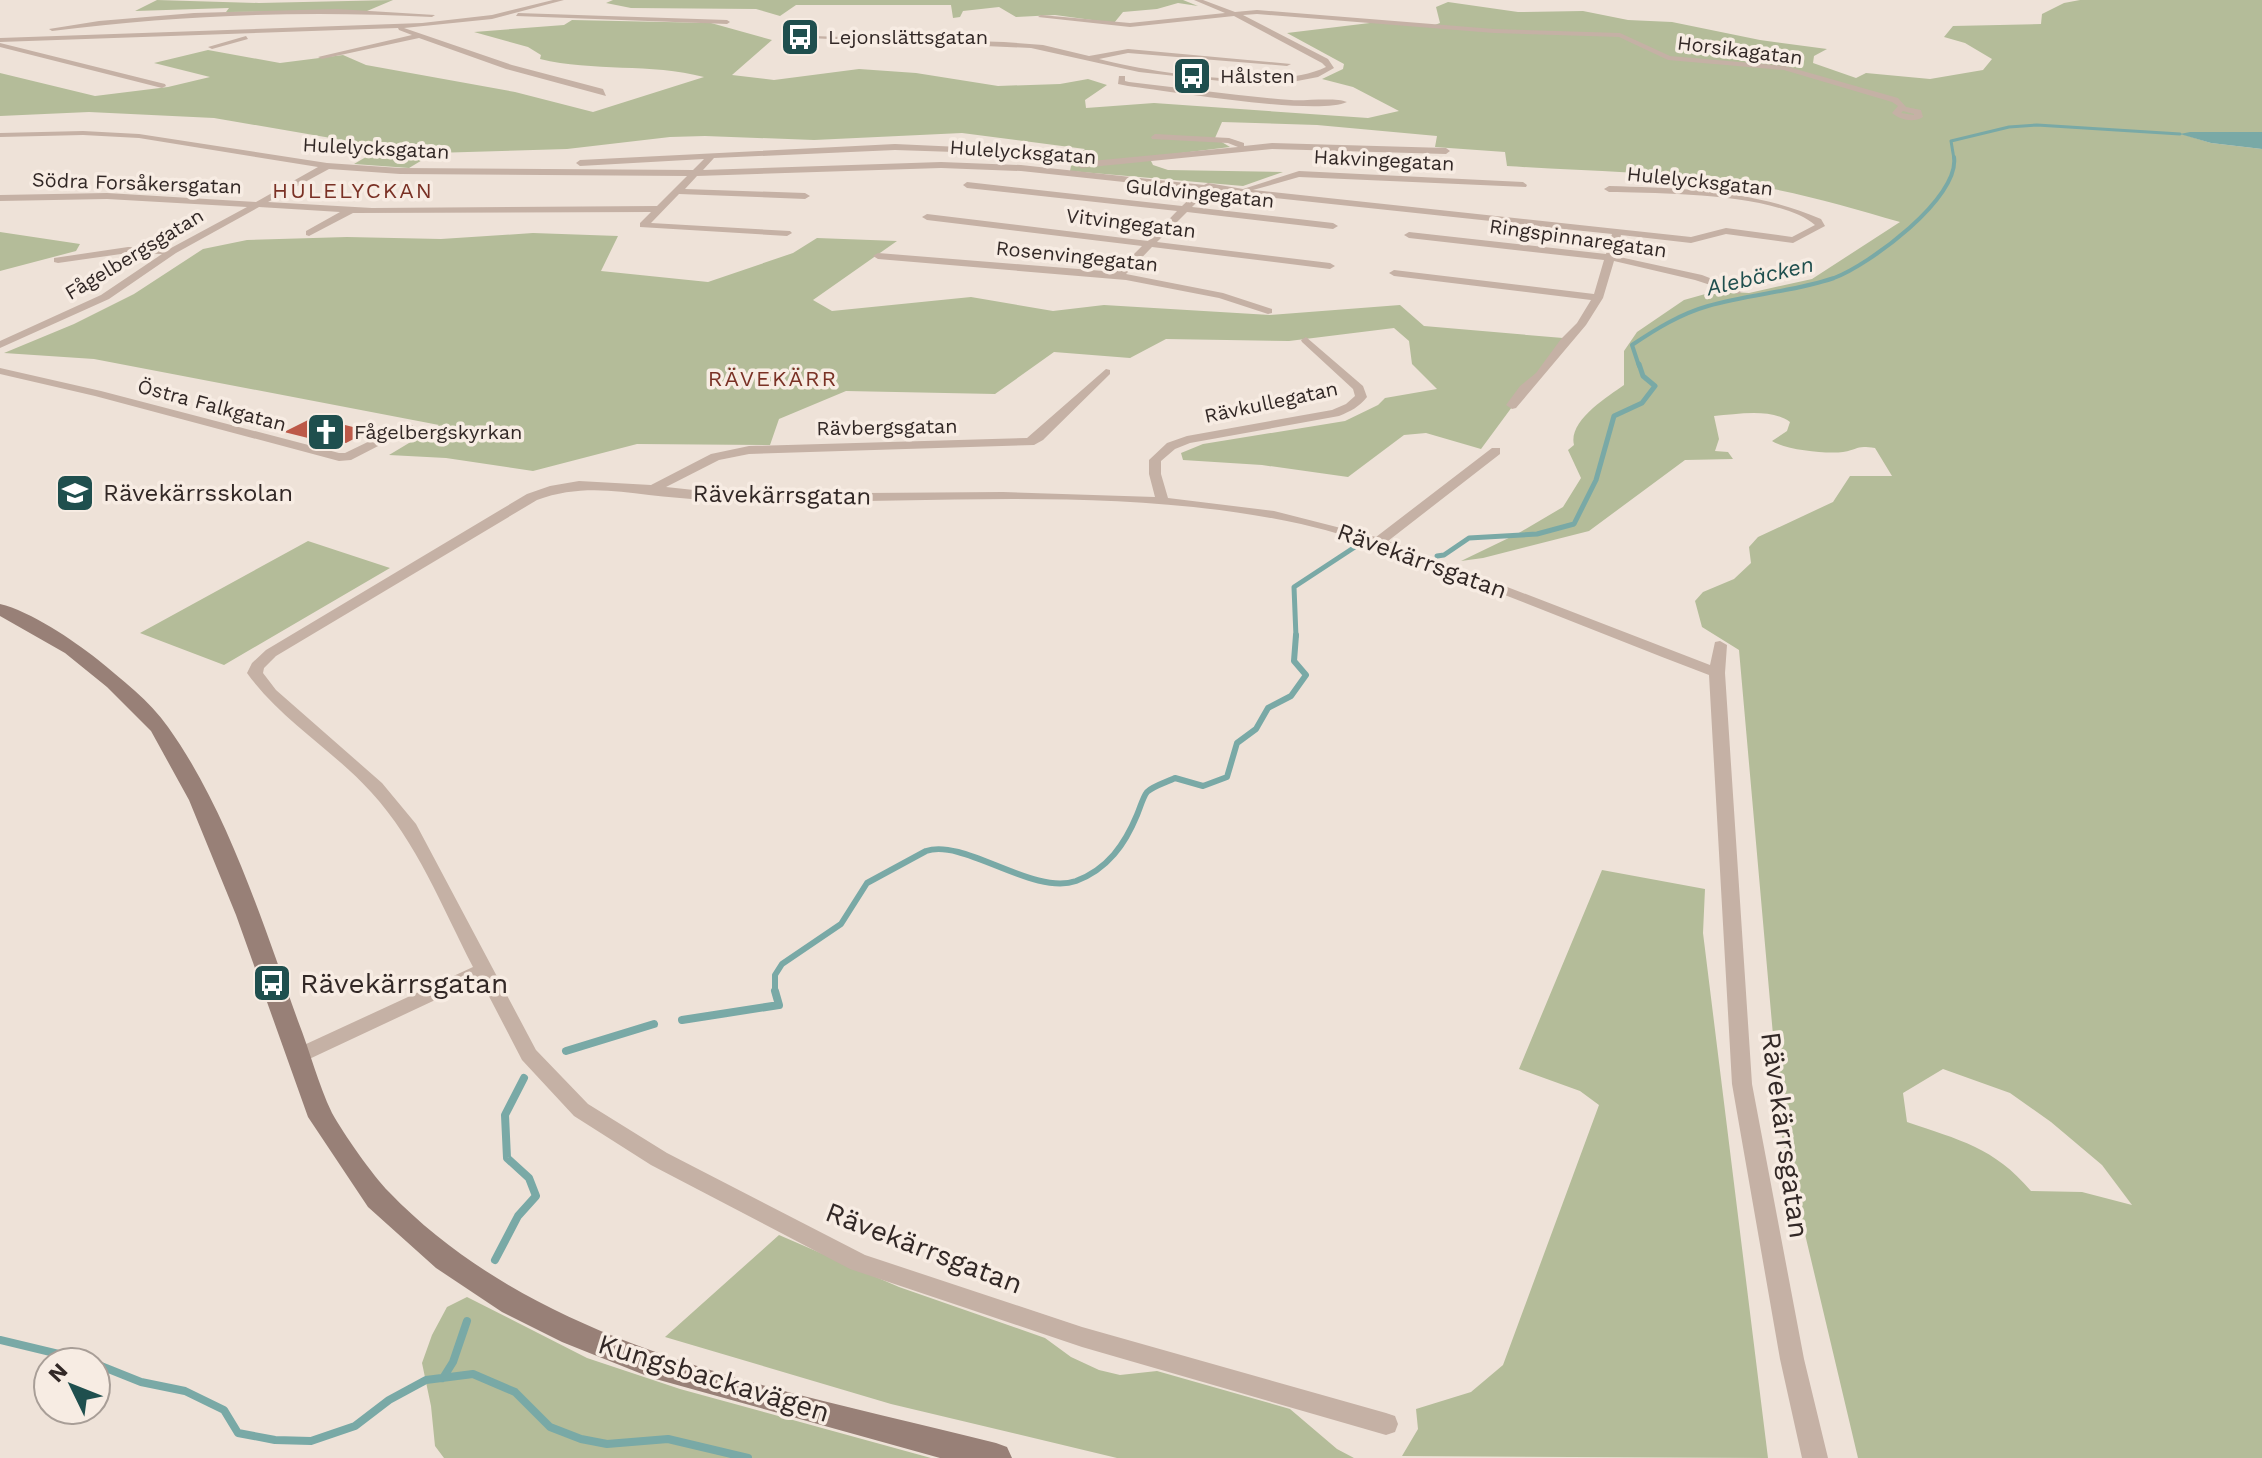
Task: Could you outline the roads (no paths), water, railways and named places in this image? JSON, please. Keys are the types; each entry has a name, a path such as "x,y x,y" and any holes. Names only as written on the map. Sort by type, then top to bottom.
{"street":[{"path":"513,0 543,5"},
{"path":"162,86 0,45 4,40 24,39 396,26 508,13 561,0"},
{"path":"812,38 1023,46 1161,73 1234,79 1304,78 1319,75 1330,68 1325,61 1301,47 1235,14 1197,0"},
{"path":"24,39 40,32 84,25 230,14 340,11 450,18"},
{"name":"Horsikagatan","path":"1041,17 1144,25 1257,12 1494,31 1620,35 1668,58 1785,68 1895,100 1903,106 1901,108"},
{"path":"508,13 543,17 727,22"},
{"path":"396,26 418,36 603,94"},
{"path":"212,47 264,31"},
{"path":"255,35 269,42"},
{"path":"322,57 418,36"},
{"path":"1090,58 1125,51 1287,64"},
{"path":"1122,78 1121,82 1128,84 1220,95 1307,103 1343,102"},
{"name":"Hulelycksgatan","path":"0,135 139,136 327,166 432,171 697,173 972,166 1208,186 1691,240 1726,231 1793,240 1820,226 1818,221 1805,215 1730,198 1609,189"},
{"path":"1155,137 1229,141 1246,148"},
{"path":"972,166 987,158 1082,165 1246,148 1325,145 1446,151"},
{"path":"558,166 616,159 895,147 982,151"},
{"path":"712,156 643,225 787,233"},
{"name":"Fågelbergsgatan","path":"0,345 105,297 173,251 327,166"},
{"name":"Hakvingegatan","path":"1246,190 1299,174 1523,185"},
{"name":"Guldvingegatan","path":"967,185 1333,226"},
{"path":"1117,277 1208,186"},
{"path":"678,191 805,196"},
{"name":"Södra Forsåkersgatan","path":"0,198 107,196 351,210 657,209"},
{"path":"309,233 351,210"},
{"name":"Vitvingegatan","path":"927,217 1330,266"},
{"path":"1512,405 1581,325 1598,298 1617,232"},
{"name":"Ringspinnaregatan","path":"1409,235 1612,257 1698,276 1738,291"},
{"path":"58,260 128,250 173,251"},
{"name":"Rosenvingegatan","path":"878,256 1117,277 1210,292 1268,311"},
{"path":"1394,273 1598,298"},
{"name":"Rävkullegatan","path":"1163,502 1155,460 1171,446 1187,440 1335,413 1356,403 1361,397 1359,388 1306,340"},
{"name":"Östra Falkgatan","path":"0,371 97,393 339,457 347,457 409,427"},
{"name":"Rävbergsgatan","path":"650,491 715,457 749,450 1030,442 1039,437 1106,372"},
{"path":"1379,541 1496,451"},
{"name":"Rävekärrsgatan","path":"1386,1424 1082,1337 858,1262 659,1159 581,1110 529,1055 410,828 376,787 271,693 255,673 257,666 284,645 551,488 579,484 729,498 973,496 1163,502 1274,515 1379,541 1717,673"},
{"name":"Kungsbackavägen","path":"0,609 72,649 114,683 159,728 200,800 248,915 321,1117 378,1199 446,1260 512,1303 573,1333 652,1365 996,1458"},
{"name":"Rävekärrsgatan","path":"1720,645 1717,673 1742,1084 1792,1359 1815,1458"},
{"path":"298,1056 483,970"}],"water":[{"path":"2262,132 2262,149 2211,143 2180,134"}],"waterway":[{"name":"Alebäcken","path":"1954,158 1951,141 2009,127 2037,125 2180,134"},
{"name":"Alebäcken","path":"1639,366 1632,345 1678,318 1724,302 1834,278 1868,259 1889,245 1928,210 1952,173 1954,158"},
{"name":"Alebäcken","path":"1437,556 1444,555 1469,538 1537,534 1574,524 1596,480 1614,416 1642,403 1655,386 1643,376 1639,364"},
{"name":"Alebäcken","path":"1296,636 1294,587 1361,543"},
{"name":"Alebäcken","path":"775,991 775,975 782,964 841,924 867,883 926,851 942,849 959,852 1040,881 1076,881 1097,870 1121,845 1147,792 1175,778 1203,786 1227,777 1237,743 1256,729 1268,708 1291,696 1306,675 1294,661 1296,636"},
{"name":"Alebäcken","path":"682,1020 779,1005 775,991"},
{"name":"Alebäcken","path":"566,1051 654,1024"},
{"name":"Alebäcken","path":"495,1260 518,1216 536,1196 529,1178 507,1158 505,1115 524,1078"},
{"name":"Alebäcken","path":"443,1378 453,1362 467,1321"},
{"path":"0,1340 32,1348"},
{"path":"112,1370 141,1382 185,1391 224,1410 238,1433 275,1440 311,1441 355,1426 389,1400 426,1380 443,1378"},
{"path":"443,1378 473,1374 515,1392 550,1427 581,1439 607,1444 668,1439 748,1458"}],"place":[{"name":"Lejonslättsgatan","path":"800,37"},
{"name":"Hålsten","path":"1192,76"},
{"name":"Fågelbergskyrkan","path":"326,432"},
{"name":"Rävekärrsskolan","path":"75,493"},
{"name":"Rävekärrsgatan","path":"272,983"}],"district":[{"name":"HULELYCKAN","path":"353,190"},
{"name":"RÄVEKÄRR","path":"773,378"}]}
